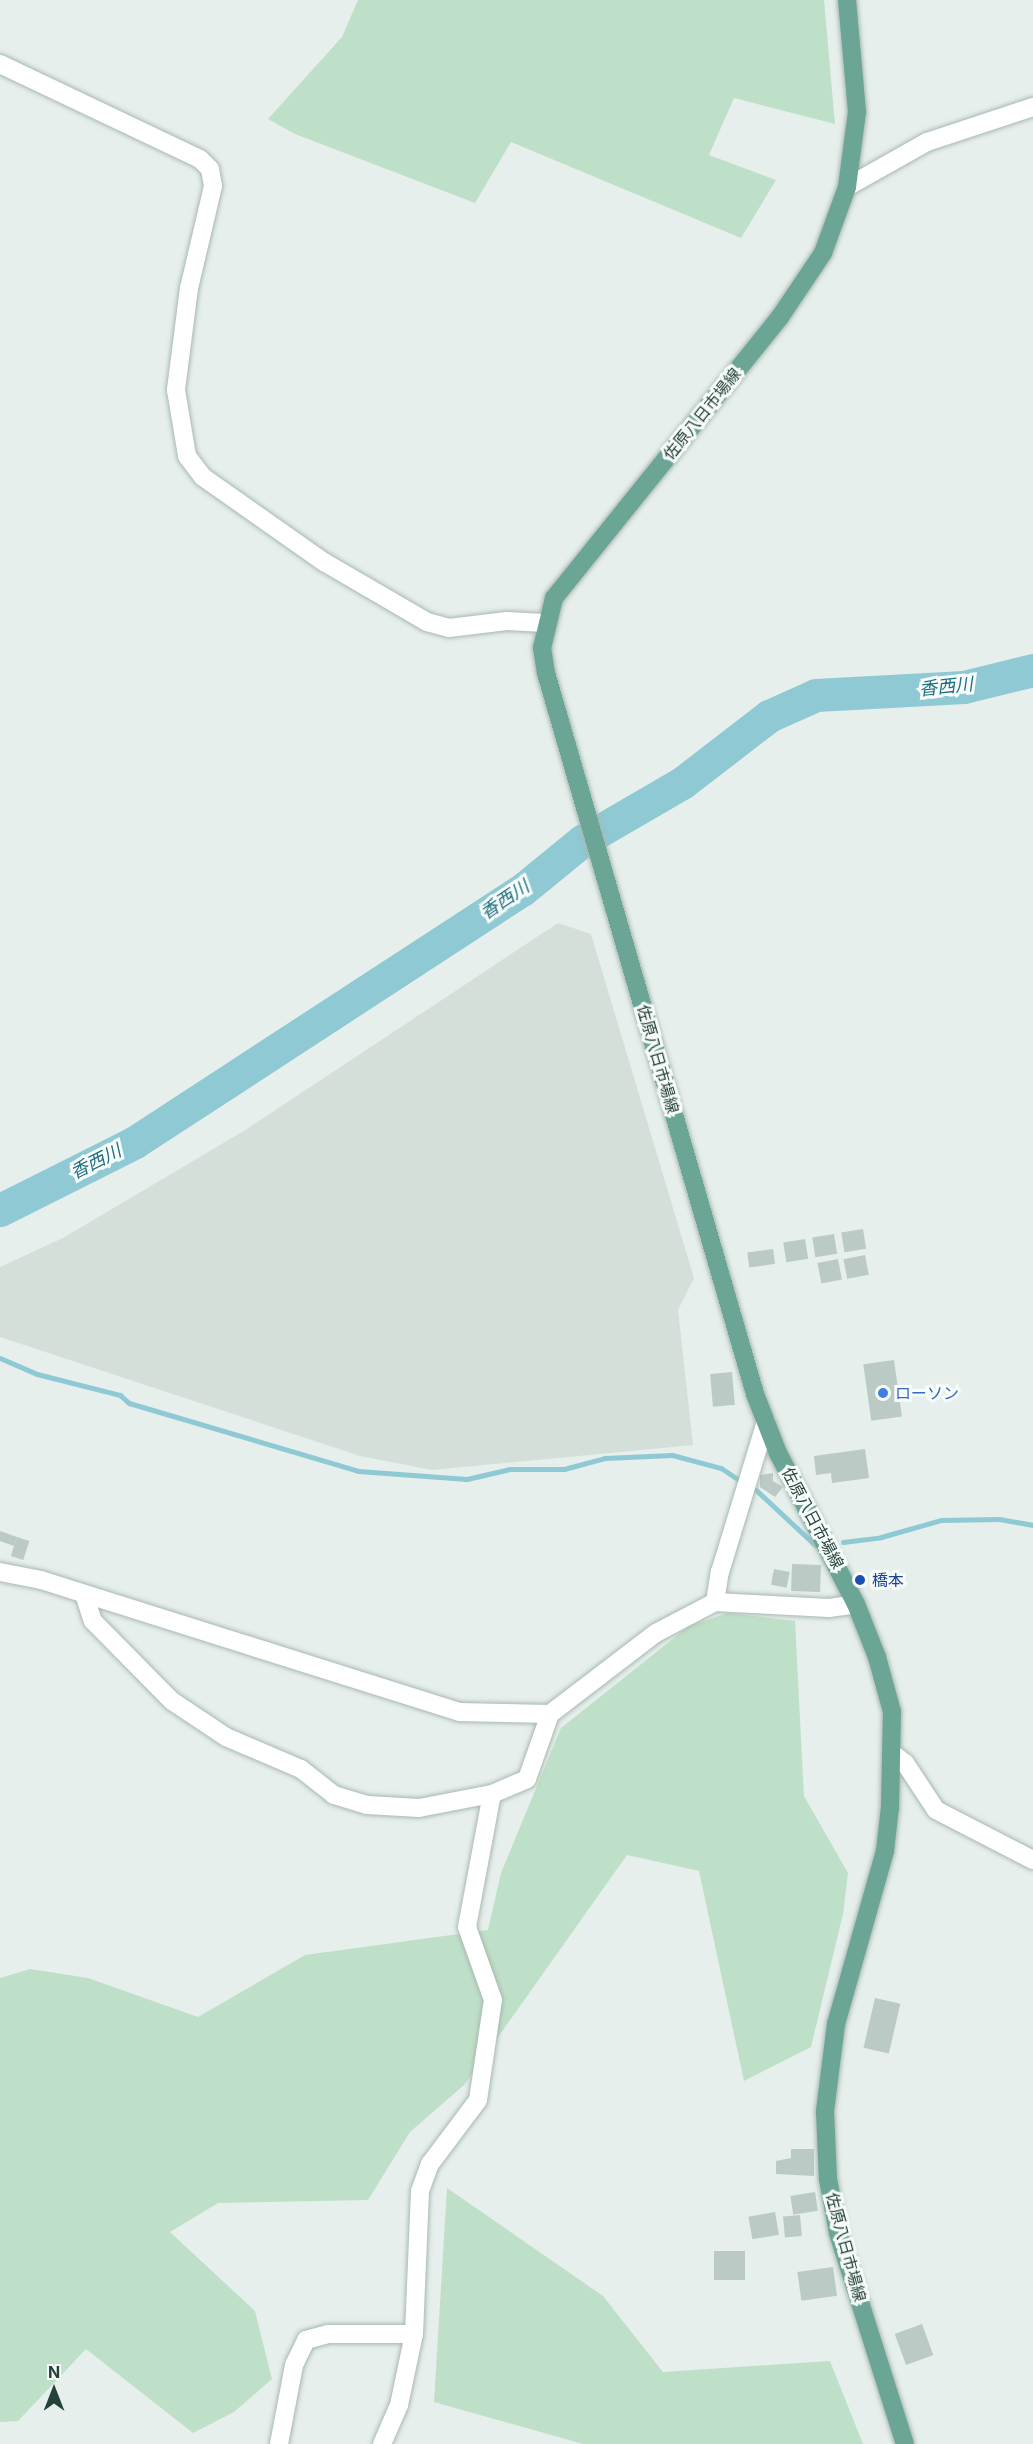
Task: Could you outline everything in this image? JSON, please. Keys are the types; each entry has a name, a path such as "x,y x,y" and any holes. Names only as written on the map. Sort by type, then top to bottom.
{"main road":[{"name":"佐原八日市場線","path":"847,0 857,112 847,187 824,253 780,317 554,598 545,623 542,648 546,673 708,1237 766,1422 856,1604 877,1657 892,1712 885,1851 836,2024 825,2111 828,2179 838,2233 905,2444"}],"street":[{"path":"0,64 200,159 210,169 213,186 189,288 176,390 187,456 203,477 324,562 427,622 449,628 507,621 545,623"},
{"path":"847,187 927,142 1033,107"},
{"path":"715,1602 720,1572 766,1422"},
{"path":"0,1572 84,1594 434,1707 459,1712 550,1714"},
{"path":"84,1594 93,1621 172,1701 226,1737 301,1769 334,1795 368,1805 419,1808 492,1794 527,1779 550,1714 656,1634 715,1602 829,1608 856,1604"},
{"path":"891,1753 905,1763 936,1810 1033,1860"},
{"path":"382,2444 399,2405 414,2334 420,2191 430,2164 478,2100 493,2000 467,1927 492,1794"},
{"path":"279,2444 294,2365 306,2340 328,2334 414,2334"}],"shaded area":[{"path":"558,923 591,934 694,1278 678,1310 693,1445 432,1470 360,1456 0,1337 0,1267 63,1238 247,1129"}],"green space":[{"path":"358,0 824,0 835,124 734,98 709,155 776,180 741,238 511,142 475,203 295,134 268,119 342,37"},
{"path":"728,1613 795,1621 804,1796 848,1873 843,1914 811,2047 744,2081 699,1871 627,1855 464,2085 410,2132 368,2200 218,2203 170,2232 255,2311 272,2379 234,2412 193,2433 86,2349 18,2421 0,2422 0,1978 30,1969 88,1978 198,2017 305,1955 488,1930 501,1873 561,1728 689,1626"},
{"path":"447,2188 603,2296 663,2372 830,2361 863,2444 583,2444 434,2402"}],"building":[{"path":"863,1229 866,1249 844,1252 841,1232"},
{"path":"834,1234 837,1254 815,1257 812,1237"},
{"path":"805,1239 808,1259 786,1262 783,1242"},
{"path":"773,1249 775,1264 749,1267 747,1253"},
{"path":"865,1255 869,1275 847,1279 843,1259"},
{"path":"838,1259 842,1280 821,1284 817,1263"},
{"name":"ローソン","path":"894,1360 902,1416 871,1421 863,1364"},
{"path":"732,1372 735,1405 713,1407 710,1374"},
{"path":"865,1449 869,1478 832,1483 831,1473 816,1475 814,1456"},
{"path":"773,1473 773,1481 783,1487 775,1497 760,1487 760,1475"},
{"path":"0,1531 17,1537 14,1546 0,1541"},
{"path":"17,1537 29,1541 23,1560 11,1556"},
{"path":"792,1564 821,1565 820,1592 791,1591"},
{"path":"774,1569 790,1572 787,1588 771,1585"},
{"path":"875,1998 900,2004 889,2054 864,2048"},
{"path":"791,2149 814,2149 814,2176 776,2174 776,2161 791,2158"},
{"path":"815,2192 818,2211 793,2215 790,2196"},
{"path":"775,2212 779,2235 752,2239 748,2217"},
{"path":"800,2215 802,2236 785,2237 783,2216"},
{"path":"714,2251 745,2251 745,2280 714,2280"},
{"path":"833,2267 837,2296 801,2301 797,2272"},
{"path":"922,2324 933,2355 906,2365 895,2334"}],"waterway":[{"name":"香西川","path":"0,1210 135,1142 522,890 582,841 682,783 769,716 816,695 964,687 1033,670"},
{"path":"0,1358 37,1374 120,1395 129,1403 358,1471 467,1479 510,1469 564,1469 605,1458 672,1455 721,1468 739,1480"},
{"path":"756,1490 815,1545"},
{"path":"843,1542 881,1537 941,1520 999,1519 1033,1525"}],"place":[{"name":"ローソン","path":"883,1393"},
{"name":"橋本","path":"860,1580"}]}
